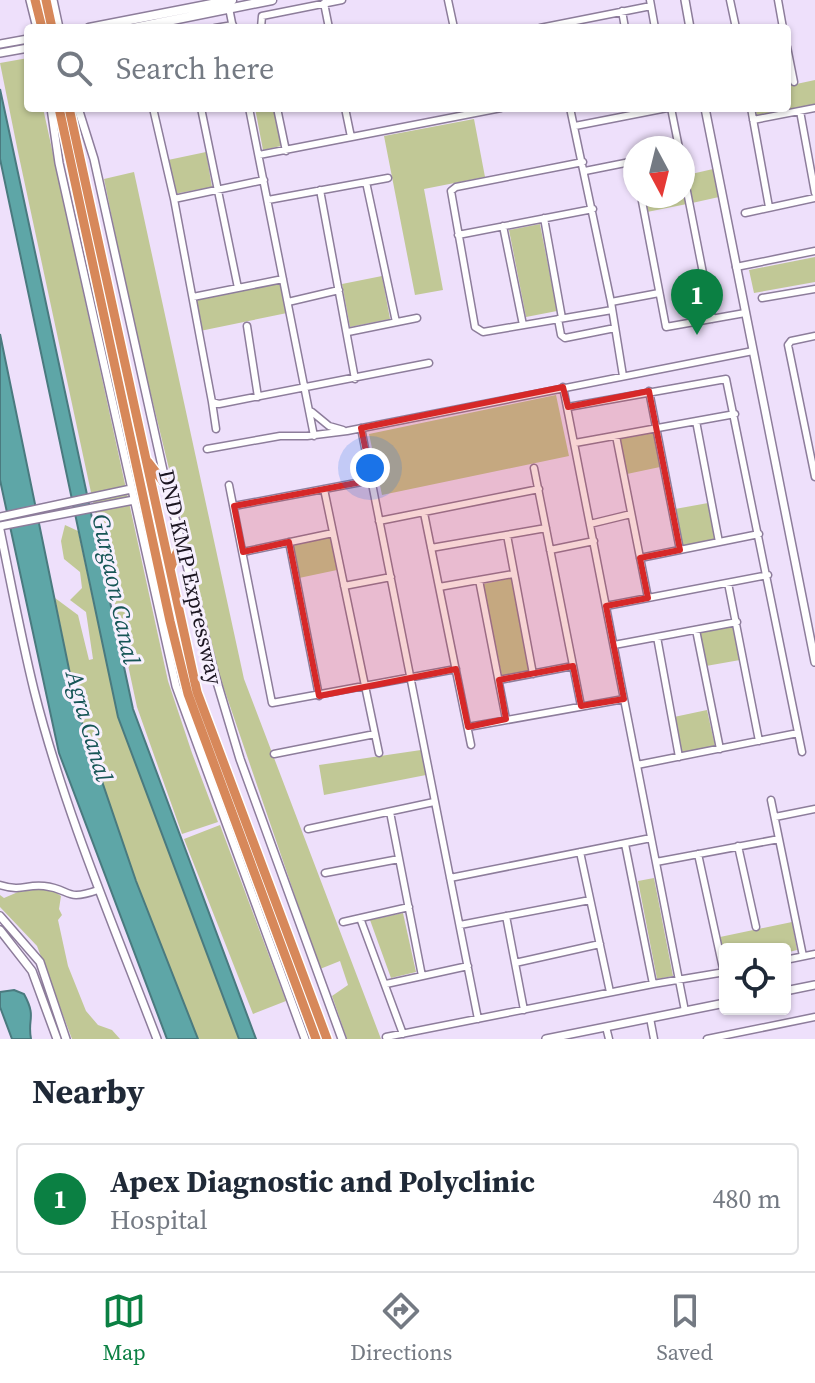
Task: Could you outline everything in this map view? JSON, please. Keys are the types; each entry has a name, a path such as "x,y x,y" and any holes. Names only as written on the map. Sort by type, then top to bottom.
{"highway":[{"path":"33,0 38,24"},
{"path":"46,0 51,24"},
{"name":"DND KMP Expressway","path":"60,112 73,149 197,692 327,1039"},
{"name":"DND KMP Expressway","path":"69,112 73,149 154,546 188,694 316,1039"},
{"path":"146,459 168,488"},
{"path":"142,537 154,546"},
{"path":"170,570 181,543"}],"main road":[{"path":"112,24 230,3 272,0"},
{"path":"149,24 230,3"}],"street":[{"path":"53,0 58,24"},
{"path":"260,24 262,16 342,0"},
{"path":"448,0 453,24"},
{"path":"685,0 689,24"},
{"path":"730,0 735,24"},
{"path":"778,0 782,24"},
{"path":"230,3 233,24"},
{"path":"324,3 328,24"},
{"path":"567,24 650,3 654,24"},
{"path":"622,11 624,24"},
{"path":"0,44 24,40"},
{"path":"0,53 24,49"},
{"path":"791,67 794,82"},
{"path":"753,120 815,108"},
{"path":"745,213 815,195 800,111"},
{"path":"52,112 59,163 176,686 305,1039"},
{"path":"79,112 94,159 168,488 214,672 240,759 342,1039"},
{"path":"154,112 174,199 216,429"},
{"path":"202,112 238,288"},
{"path":"250,112 314,436"},
{"path":"278,112 286,151"},
{"path":"346,112 351,137"},
{"path":"259,155 464,112"},
{"path":"571,112 593,209 623,376"},
{"path":"575,126 634,112"},
{"path":"670,112 676,136"},
{"path":"706,112 815,662"},
{"path":"752,112 769,207"},
{"path":"583,162 453,188 450,195 477,331 560,318 659,293"},
{"path":"585,171 623,164"},
{"path":"268,200 388,178"},
{"path":"174,199 264,180"},
{"path":"366,182 396,322"},
{"path":"320,190 355,379"},
{"path":"643,208 666,327 745,313"},
{"path":"690,208 712,319"},
{"path":"458,235 593,209"},
{"path":"544,218 561,335 565,338 615,328"},
{"path":"503,226 523,325"},
{"path":"736,267 815,251"},
{"path":"193,297 283,279"},
{"path":"762,298 815,289"},
{"path":"288,302 339,290"},
{"path":"348,332 417,318"},
{"path":"247,326 258,397"},
{"path":"815,336 791,341 788,345 815,477"},
{"path":"207,449 280,436 314,436 347,431 753,351"},
{"path":"212,402 219,404 258,397 429,363"},
{"path":"568,407 724,378 727,381 802,752"},
{"path":"563,387 685,1011"},
{"path":"649,391 680,550"},
{"path":"309,409 329,426 347,431"},
{"path":"575,443 735,414"},
{"path":"696,421 719,542"},
{"path":"361,428 478,1019"},
{"path":"806,436 815,434"},
{"path":"616,436 648,598"},
{"path":"534,468 581,706"},
{"path":"234,506 372,480"},
{"path":"229,485 272,703 456,669"},
{"path":"1,516 131,489"},
{"path":"324,489 379,753"},
{"path":"379,521 539,489"},
{"path":"134,500 2,527 35,691 69,806 98,890 157,1039"},
{"path":"45,508 46,518"},
{"path":"424,513 471,745"},
{"path":"590,524 631,514"},
{"path":"431,548 546,528"},
{"path":"243,552 333,533"},
{"path":"640,558 759,534"},
{"path":"507,535 533,674"},
{"path":"550,550 594,541"},
{"path":"289,542 319,696"},
{"path":"439,587 513,574"},
{"path":"606,606 768,575"},
{"path":"344,586 391,577"},
{"path":"479,580 506,719"},
{"path":"728,583 759,741"},
{"path":"614,645 737,622"},
{"path":"696,630 720,749"},
{"path":"657,637 679,757"},
{"path":"499,680 573,666"},
{"path":"468,727 624,699"},
{"path":"637,765 798,733"},
{"path":"274,754 375,734"},
{"path":"771,800 803,956"},
{"path":"308,829 434,802"},
{"path":"390,812 422,976"},
{"path":"775,817 815,812"},
{"path":"450,878 651,838"},
{"path":"656,862 779,839"},
{"path":"625,844 653,984"},
{"path":"738,846 756,927"},
{"path":"580,852 610,992"},
{"path":"698,854 719,949"},
{"path":"325,873 399,859"},
{"path":"0,885 16,890 43,886 76,897 98,890"},
{"path":"460,925 590,900"},
{"path":"343,922 409,907"},
{"path":"0,916 40,962 66,1039"},
{"path":"506,916 524,1010"},
{"path":"360,918 403,1034"},
{"path":"0,930 32,971 57,1039"},
{"path":"515,963 600,944"},
{"path":"791,959 815,954"},
{"path":"386,984 468,966"},
{"path":"386,1037 719,973"},
{"path":"791,990 815,985"},
{"path":"546,1039 719,1004"},
{"path":"707,1039 735,1036 815,1017"},
{"path":"650,1018 654,1039"},
{"path":"606,1027 609,1039"}],"highlighted area":[{"path":"563,387 568,407 649,391 680,550 640,558 648,598 606,606 624,699 581,706 573,666 499,680 506,719 468,727 456,669 319,696 289,542 243,552 234,506 372,480 361,428"}],"shaded area":[{"path":"24,59 24,112 44,112 168,681 218,822 182,834 137,707 0,63"},
{"path":"815,80 815,104 791,109 791,85"},
{"path":"0,89 133,709 256,1039 239,1039 118,717 0,159"},
{"path":"256,112 275,112 281,146 263,150"},
{"path":"474,119 485,177 424,189 443,290 415,295 384,136"},
{"path":"206,152 212,187 174,194 168,160"},
{"path":"713,169 719,197 695,202 695,173"},
{"path":"134,172 244,679 381,1039 347,1039 332,996 348,985 340,961 320,969 219,674 133,321 104,179"},
{"path":"646,208 667,208 647,212"},
{"path":"540,224 557,311 526,317 509,230"},
{"path":"815,257 815,282 754,293 749,270"},
{"path":"382,276 390,319 350,327 342,284"},
{"path":"280,282 287,313 200,331 194,300"},
{"path":"0,334 77,708 136,881 198,1039 167,1039 59,753 0,480"},
{"path":"556,395 569,456 382,495 369,434"},
{"path":"653,433 660,467 627,474 620,439"},
{"path":"708,503 716,539 682,546 675,509"},
{"path":"65,525 78,531 118,717 239,1039 198,1039 136,881 77,708 55,598 78,615 89,660 93,659 86,612 70,600 82,588 80,572 64,559 61,541"},
{"path":"330,537 337,570 299,578 292,546"},
{"path":"512,578 530,670 502,676 483,584"},
{"path":"732,623 740,660 706,666 699,630"},
{"path":"707,710 715,746 681,753 674,717"},
{"path":"421,750 426,775 324,795 319,765"},
{"path":"220,825 286,1001 253,1014 184,839"},
{"path":"654,878 673,976 657,979 638,881"},
{"path":"49,888 61,896 59,909 62,915 58,920 68,966 86,1011 98,1025 112,1030 120,1039 72,1039 37,946 0,907 0,895 4,898 18,892"},
{"path":"403,913 416,972 391,978 370,920"},
{"path":"792,922 797,950 791,952 791,943 721,943 720,937"},
{"path":"14,990 24,994 28,1002 31,1039 12,1039 0,1007 0,992"}],"place":[{"name":"Apex Diagnostic and Polyclinic","path":"697,335"}],"water label":[{"name":"Gurgaon Canal","path":"116,589"},
{"name":"Agra Canal","path":"89,726"}]}
